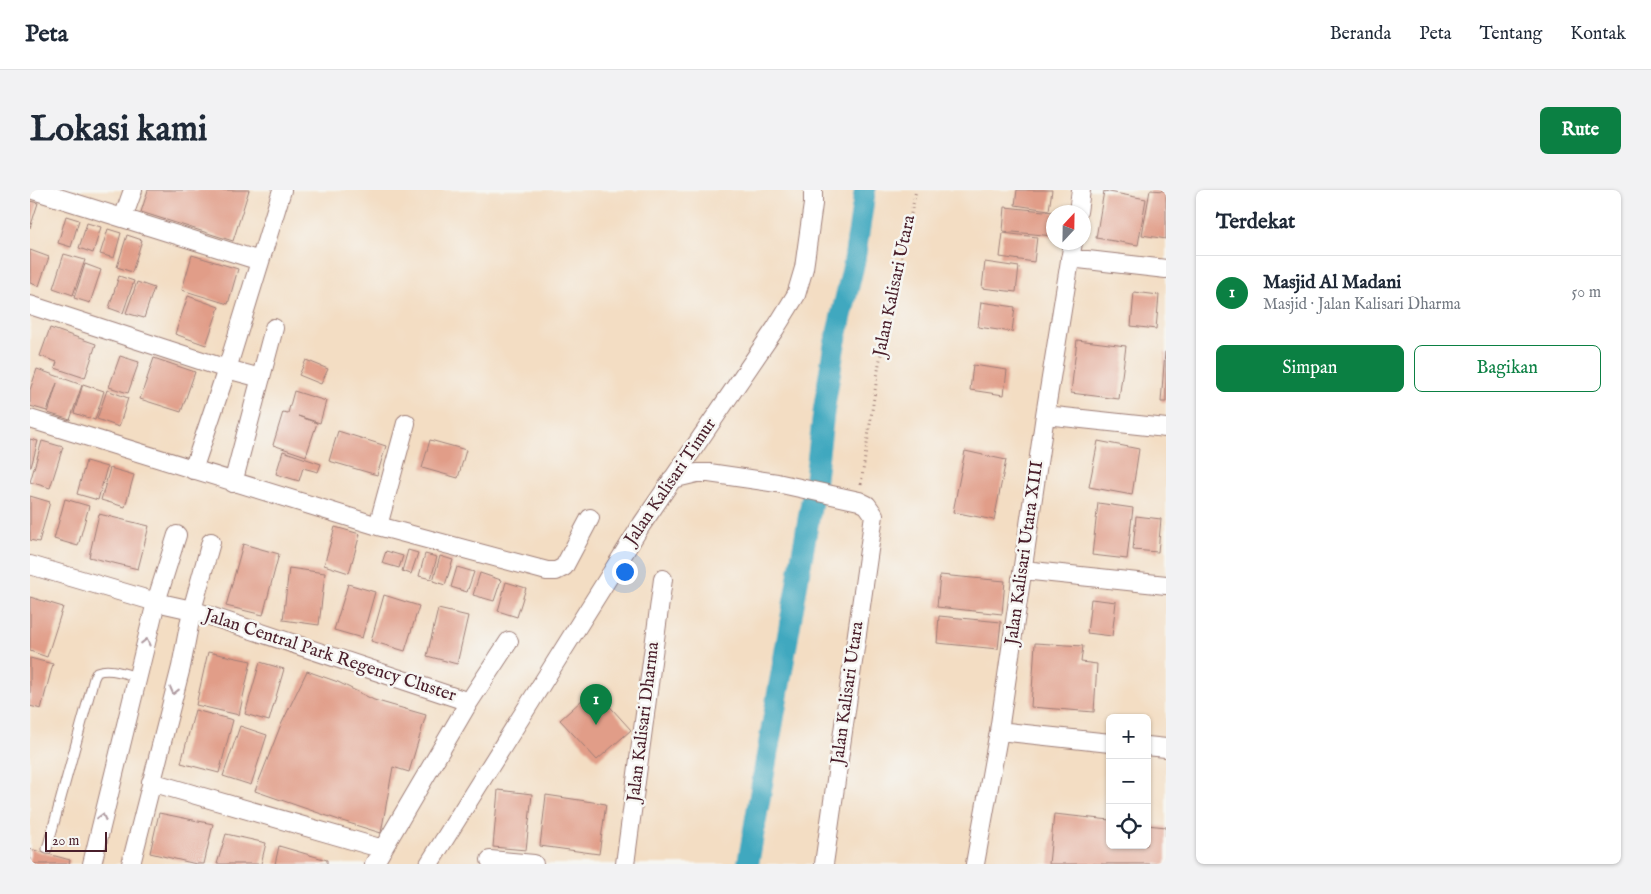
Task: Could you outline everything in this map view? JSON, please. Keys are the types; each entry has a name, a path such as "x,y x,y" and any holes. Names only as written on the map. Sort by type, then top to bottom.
{"street":[{"path":"33,190 260,261"},
{"path":"123,218 134,190"},
{"path":"193,470 227,369 282,190"},
{"name":"Jalan Kalisari Timur","path":"429,864 488,767 672,478 775,329 796,295 804,268 813,204 813,190"},
{"path":"1079,205 1082,190"},
{"path":"1072,250 1166,269"},
{"name":"Jalan Kalisari Utara XIII","path":"975,864 999,731 1045,415 1072,250"},
{"path":"30,305 227,369 261,378"},
{"path":"233,482 274,328"},
{"path":"1045,415 1166,428"},
{"path":"30,419 378,526 547,571 561,570 567,564 590,518"},
{"path":"378,526 406,423"},
{"path":"672,478 697,473 709,473 777,483 859,502"},
{"name":"Jalan Kalisari Utara","path":"824,864 867,555 874,522 874,515 871,509 859,502"},
{"path":"92,864 156,602 177,535"},
{"path":"192,610 211,542"},
{"name":"Jalan Central Park Regency Cluster","path":"30,565 156,602 192,610 469,702"},
{"path":"1023,570 1166,585"},
{"name":"Jalan Kalisari Dharma","path":"625,864 663,579"},
{"name":"Jalan Central Park Regency Cluster","path":"131,864 181,667 192,610"},
{"name":"Jalan Central Park Regency Cluster","path":"151,782 378,857 469,702 509,641"},
{"path":"999,731 1106,742"},
{"path":"1151,746 1166,748"},
{"path":"490,860 534,864"}],"lane":[{"path":"47,848 95,675 105,670 138,677"}],"path":[{"name":"Jalan Kalisari Utara","path":"859,502 879,364 916,190"}],"building":[{"path":"148,190 249,190 233,241 141,212"},
{"path":"1017,190 1052,190 1050,205 1046,205 1046,210 1015,205"},
{"path":"1150,190 1166,191 1166,239 1142,235"},
{"path":"1104,191 1146,199 1138,245 1096,238"},
{"path":"30,201 38,203 30,228"},
{"path":"1005,207 1046,211 1046,235 1003,231"},
{"path":"66,216 79,220 71,247 58,243"},
{"path":"87,223 101,227 93,253 79,248"},
{"path":"108,229 121,233 114,258 100,254"},
{"path":"1003,233 1037,237 1034,262 1000,257"},
{"path":"127,235 142,240 132,272 117,267"},
{"path":"30,250 49,257 39,286 30,283"},
{"path":"64,254 85,260 73,295 53,288"},
{"path":"192,255 238,269 228,304 182,290"},
{"path":"985,262 1019,267 1016,292 982,288"},
{"path":"85,264 101,270 90,303 74,298"},
{"path":"119,276 134,281 123,313 109,308"},
{"path":"137,282 154,288 144,318 126,313"},
{"path":"1134,292 1159,295 1156,329 1131,326"},
{"path":"188,296 219,307 206,345 175,334"},
{"path":"981,302 1015,307 1012,332 978,327"},
{"path":"50,328 96,344 85,378 55,368 57,362 40,356"},
{"path":"1077,340 1126,346 1119,399 1071,393"},
{"path":"1165,352 1166,402 1161,402"},
{"path":"120,356 139,362 128,393 109,387"},
{"path":"154,358 195,372 181,412 140,399"},
{"path":"306,360 328,369 321,384 299,375"},
{"path":"973,365 1007,370 1004,395 970,390"},
{"path":"37,369 82,385 70,420 48,413 57,383 47,411 30,406 30,390"},
{"path":"83,384 104,391 95,420 74,413"},
{"path":"107,390 128,398 119,427 97,419"},
{"path":"294,391 326,401 320,423 298,416 317,423 306,456 273,445 283,412 288,413"},
{"path":"338,431 386,446 377,475 329,461"},
{"path":"30,439 38,441 31,467 30,467"},
{"path":"430,440 466,450 458,478 422,468"},
{"path":"42,441 63,447 50,488 30,482"},
{"path":"1098,441 1139,449 1132,495 1089,487"},
{"path":"283,451 321,464 318,472 303,468 299,481 276,474"},
{"path":"965,451 1006,460 994,520 953,512"},
{"path":"86,461 107,467 98,500 77,494"},
{"path":"110,468 134,475 125,507 101,500"},
{"path":"30,496 50,502 39,542 30,540"},
{"path":"65,499 89,506 78,546 54,539"},
{"path":"1098,503 1133,508 1127,559 1092,555"},
{"path":"99,514 149,526 138,569 89,557"},
{"path":"1136,516 1161,519 1158,552 1133,550"},
{"path":"335,527 360,534 349,573 324,565"},
{"path":"243,544 279,554 263,615 226,606"},
{"path":"408,550 418,553 411,574 402,571"},
{"path":"386,551 403,556 399,568 382,563"},
{"path":"425,554 437,557 431,579 419,576"},
{"path":"440,556 453,560 445,585 433,581"},
{"path":"457,567 474,572 467,592 451,587"},
{"path":"289,568 325,573 319,625 283,620"},
{"path":"480,573 501,580 494,601 473,595"},
{"path":"940,575 1005,581 1002,614 937,607"},
{"path":"506,582 526,588 517,617 498,611"},
{"path":"348,584 375,592 362,638 334,630"},
{"path":"384,595 419,606 405,651 371,641"},
{"path":"30,597 63,607 47,657 30,651"},
{"path":"1091,599 1116,602 1112,636 1087,633"},
{"path":"438,609 468,616 457,664 427,656"},
{"path":"939,616 1001,622 998,649 937,643"},
{"path":"1035,643 1083,646 1081,662 1097,664 1094,712 1031,707"},
{"path":"208,652 251,661 239,715 196,705"},
{"path":"30,658 53,664 41,709 30,706"},
{"path":"260,662 284,669 269,721 245,714"},
{"path":"307,671 338,682 374,700 426,715 409,772 393,767 381,833 255,791 280,727"},
{"path":"594,689 631,730 597,760 560,720"},
{"path":"195,710 233,720 219,773 181,763"},
{"path":"240,726 267,735 251,785 223,776"},
{"path":"498,790 532,794 526,850 493,847"},
{"path":"546,795 606,804 599,854 540,846"},
{"path":"159,813 213,824 204,864 196,864 150,853"},
{"path":"1054,814 1106,820 1106,849 1151,849 1151,825 1166,827 1166,864 1049,864"},
{"path":"226,834 266,843 261,864 217,864"},
{"path":"279,846 327,860 327,864 275,864"},
{"path":"30,849 70,860 69,864 30,864"}],"waterway":[{"path":"748,864 815,482 834,347 854,263 865,190"}],"place":[{"name":"Masjid Al Madani","path":"596,725"}]}
